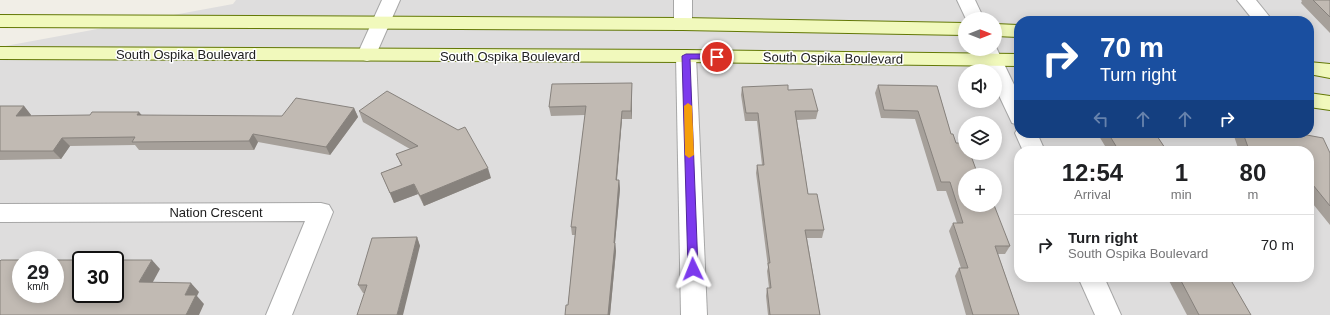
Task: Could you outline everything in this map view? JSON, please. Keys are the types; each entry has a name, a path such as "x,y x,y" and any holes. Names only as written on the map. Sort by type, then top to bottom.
{"main road":[{"path":"0,22 683,24 958,29"},
{"path":"1002,30 1014,31"},
{"name":"South Ospika Boulevard","path":"0,53 686,56 958,54"},
{"name":"South Ospika Boulevard","path":"1000,56 1014,59"},
{"path":"1314,69 1330,71"},
{"path":"1314,100 1330,102"}],"street":[{"path":"367,55 391,0"},
{"path":"683,0 683,24"},
{"path":"966,0 972,12"},
{"path":"1246,0 1260,16"},
{"path":"686,56 694,315"},
{"path":"991,56 1014,107"},
{"name":"Nation Crescent","path":"0,213 321,212 279,315"},
{"path":"1093,282 1108,315"}],"shaded area":[{"path":"236,0 1330,0 1330,315 0,315 0,47 233,4"}],"building":[{"path":"1313,0 1330,0 1330,17"},
{"path":"632,83 631,111 622,111 616,180 619,180 615,243 608,315 565,315 566,305 568,305 576,227 571,227 586,106 549,107 552,84"},
{"path":"788,85 788,90 812,89 818,111 795,111 808,194 817,194 824,230 805,230 820,315 770,315 767,288 771,288 768,263 770,263 757,165 764,165 758,113 746,113 742,87"},
{"path":"878,85 937,86 951,134 953,134 956,143 958,143 958,160 973,160 975,168 958,168 958,207 950,182 941,182 918,111 884,110"},
{"path":"387,91 458,130 465,127 488,168 420,196 414,184 390,193 381,173 402,165 396,154 418,146 359,111"},
{"path":"296,98 354,108 326,147 253,134 249,141 132,142 135,137 62,138 53,151 0,151 0,106 24,106 16,116 90,115 92,112 139,112 137,115 282,116"},
{"path":"1314,136 1323,138 1330,153 1330,206 1314,186 1314,146 1248,146 1245,138 1314,138"},
{"path":"1111,138 1158,138 1164,146 1116,146"},
{"path":"960,212 997,212 1010,246 995,246 1019,315 973,315 959,268 968,268 953,223 963,223"},
{"path":"417,237 397,315 357,315 367,285 358,285 372,238"},
{"path":"1,260 12,260 12,303 64,303 64,260 72,260 72,303 124,303 124,260 152,260 139,282 191,283 185,295 196,295 186,315 0,315"},
{"path":"1182,282 1232,282 1251,315 1199,315"}],"slow traffic":[{"path":"688,106 689,155"}],"route":[{"path":"693,269 686,56 717,57"}]}
